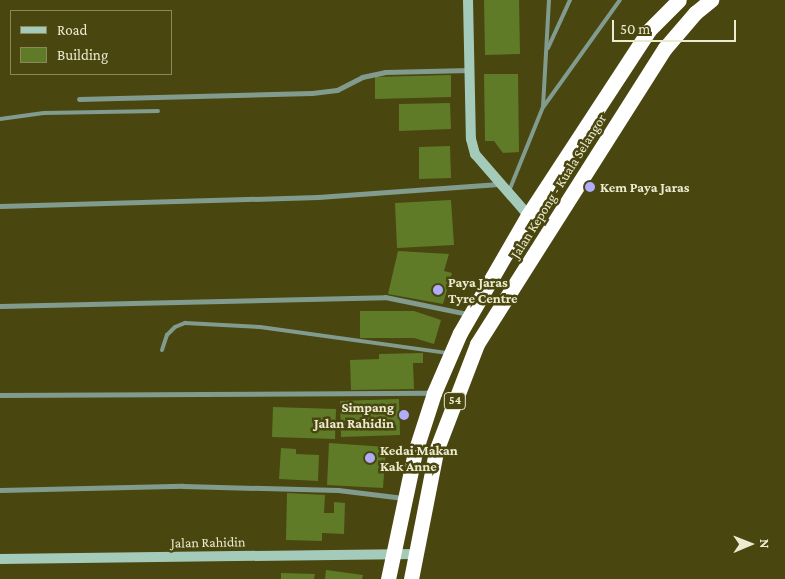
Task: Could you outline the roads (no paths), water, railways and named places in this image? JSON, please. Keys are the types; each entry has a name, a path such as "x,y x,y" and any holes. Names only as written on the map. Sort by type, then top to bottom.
{"highway":[{"name":"Jalan Kepong - Kuala Selangor","path":"388,579 391,554 434,392 471,315 528,215 650,30 678,0"},
{"name":"Jalan Kepong - Kuala Selangor","path":"411,579 436,451 477,344 664,48 695,13 711,0"}],"street":[{"path":"468,0 471,139 475,154 499,184 528,215"},
{"path":"79,99 312,93 337,90 362,77 384,72 469,70"},
{"path":"0,206 318,197 499,184"},
{"path":"0,306 385,297 471,315"},
{"path":"0,394 434,392"},
{"path":"0,490 183,486 338,490 405,498"},
{"name":"Jalan Rahidin","path":"0,558 415,554"}],"lane":[{"path":"543,107 549,0"},
{"path":"547,51 570,0"},
{"path":"508,194 543,107 620,0"},
{"path":"0,119 44,113 158,111"},
{"path":"162,350 167,335 174,327 185,323 260,327 452,353"}],"place":[{"name":"Kem Paya Jaras","path":"590,187"},
{"name":"Paya Jaras Tyre Centre","path":"438,290"},
{"name":"Simpang Jalan Rahidin","path":"404,415"},
{"name":"Kedai Makan Kak Anne","path":"370,458"}]}
